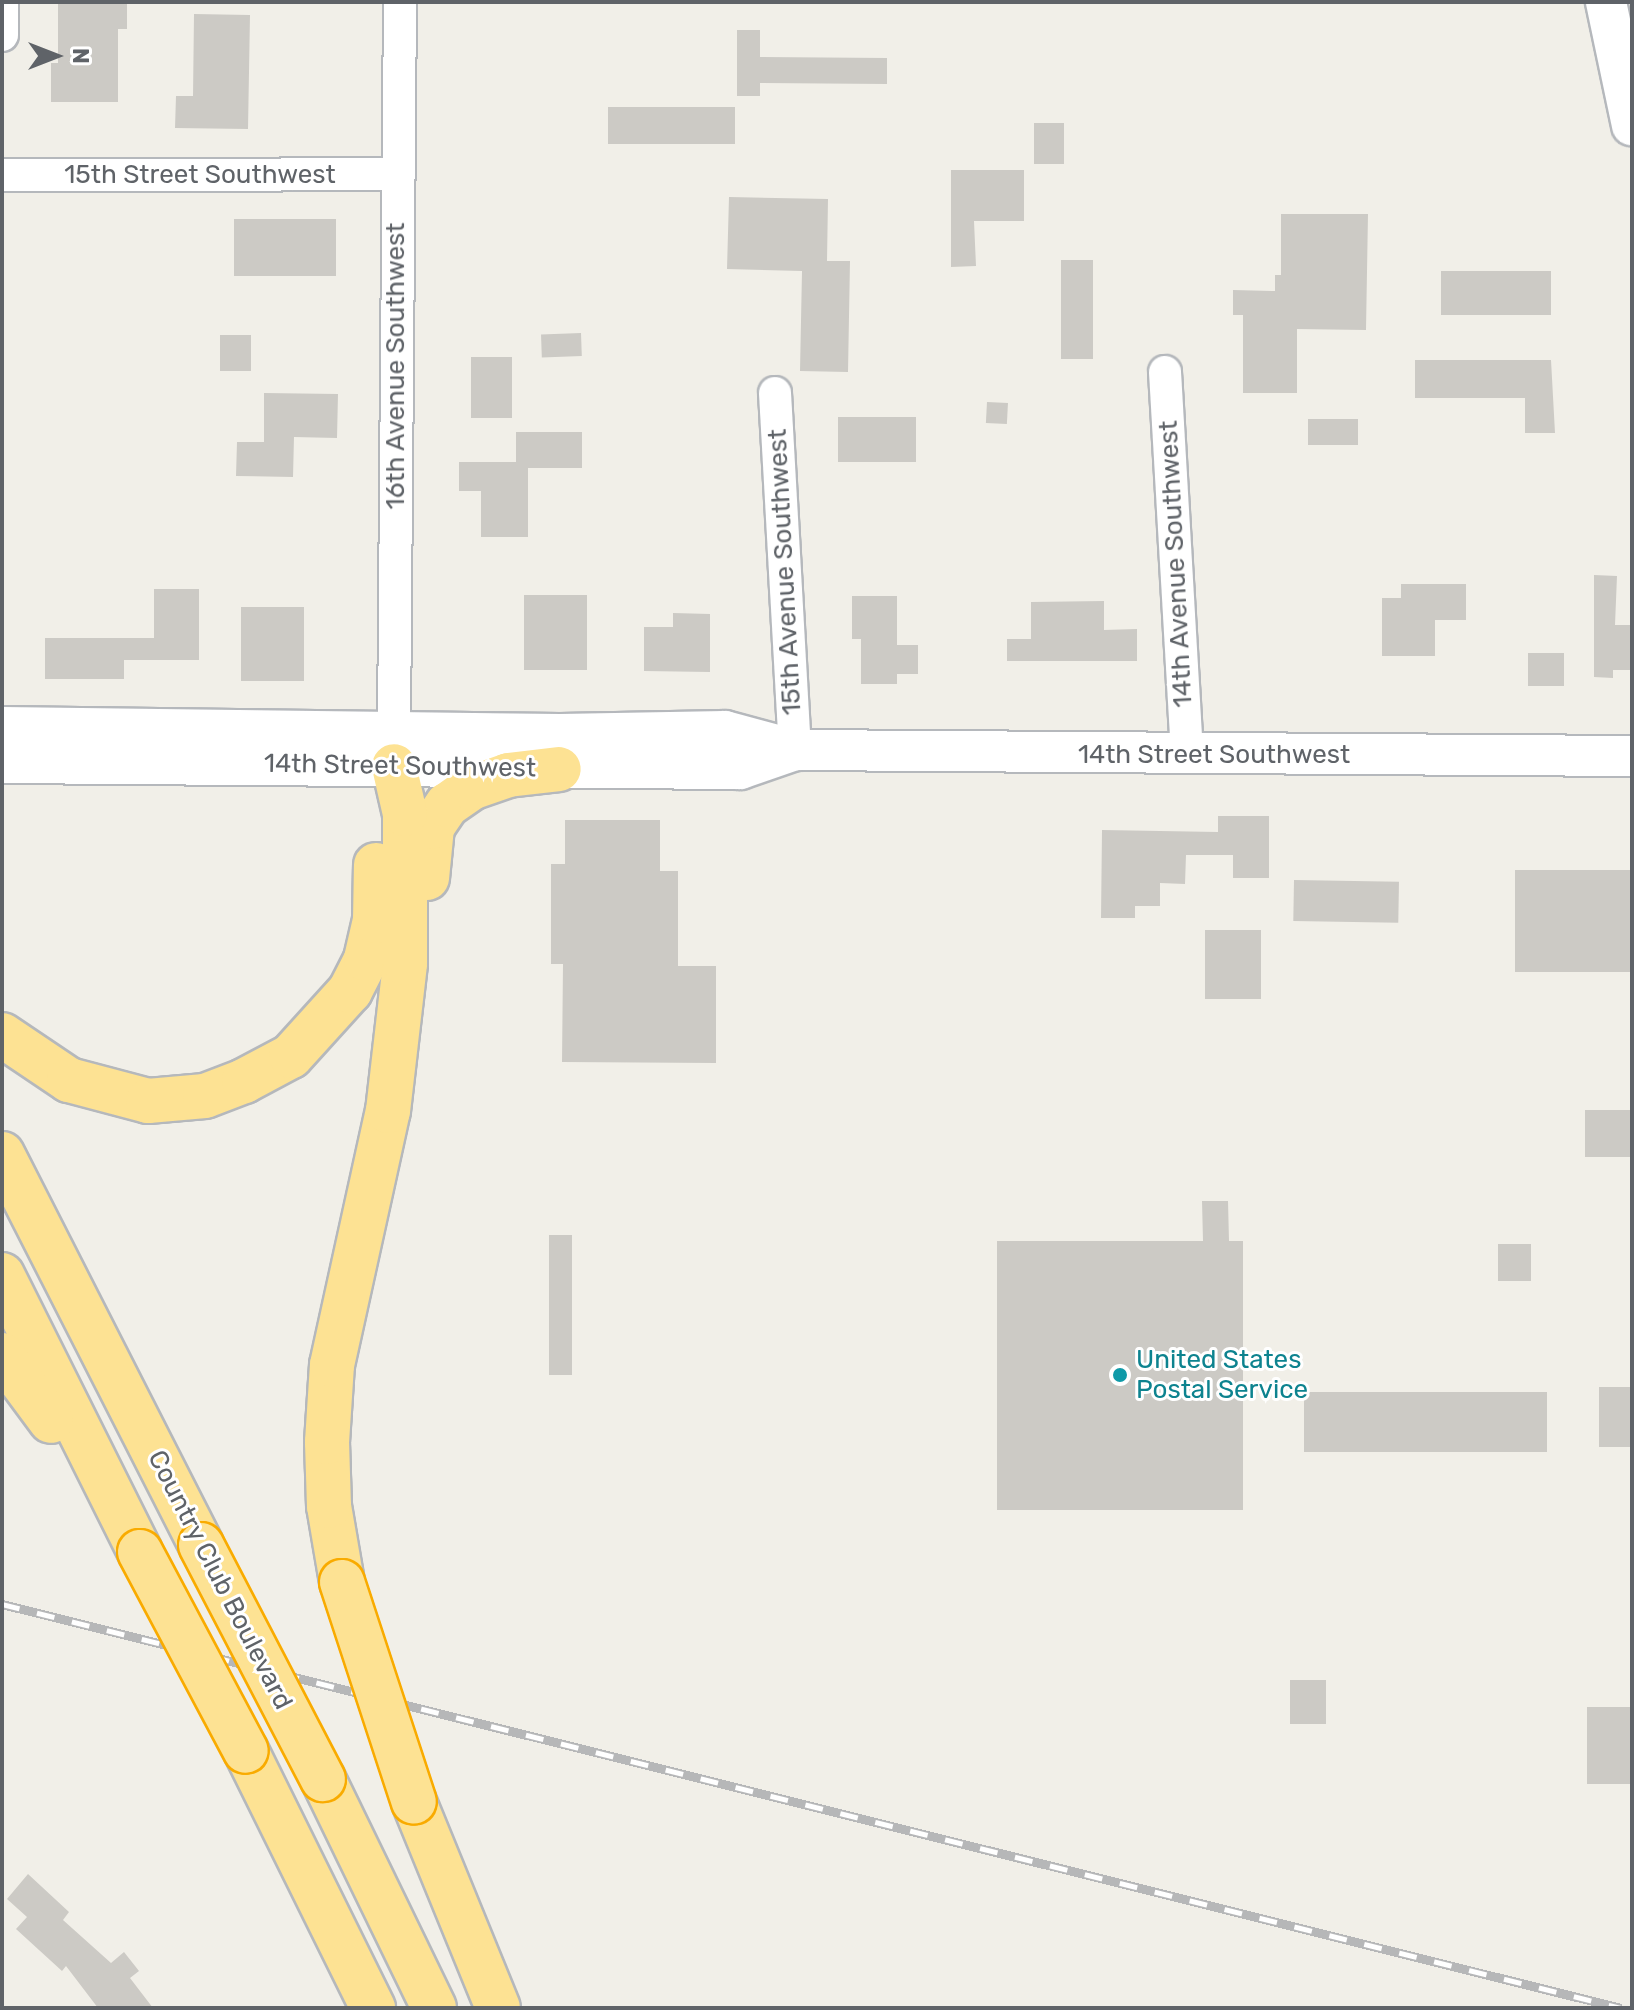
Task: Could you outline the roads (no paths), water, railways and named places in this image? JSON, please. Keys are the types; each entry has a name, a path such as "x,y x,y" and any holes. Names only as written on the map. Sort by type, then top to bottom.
{"highway":[{"path":"394,748 405,814 405,963 388,1111 332,1365 329,1506 342,1582 414,1802 498,2008"},
{"path":"2,1035 69,1080 148,1101 205,1096 291,1056 350,991 366,959 375,921 376,814 394,748"},
{"path":"398,1025 418,958 432,827 447,805 471,788 508,775 559,769"},
{"name":"Country Club Boulevard","path":"2,1154 323,1779 434,2008"},
{"path":"2,1275 140,1552 246,1751 373,2008"},
{"path":"2,1355 140,1552"}],"street":[{"path":"2,2 2,35"},
{"name":"16th Avenue Southwest","path":"394,748 400,2"},
{"path":"1606,2 1625,41 1632,125"},
{"name":"15th Street Southwest","path":"2,175 398,174"},
{"name":"14th Avenue Southwest","path":"1165,372 1187,756"},
{"name":"15th Avenue Southwest","path":"775,393 795,750"},
{"name":"14th Street Southwest","path":"2,727 394,748 559,769 740,769 795,750"},
{"name":"14th Street Southwest","path":"2,763 725,731 795,750 1187,756 1632,756"}],"railway":[{"path":"2,1604 1621,2008"}],"place":[{"name":"United States Postal Service","path":"1120,1375"}]}
